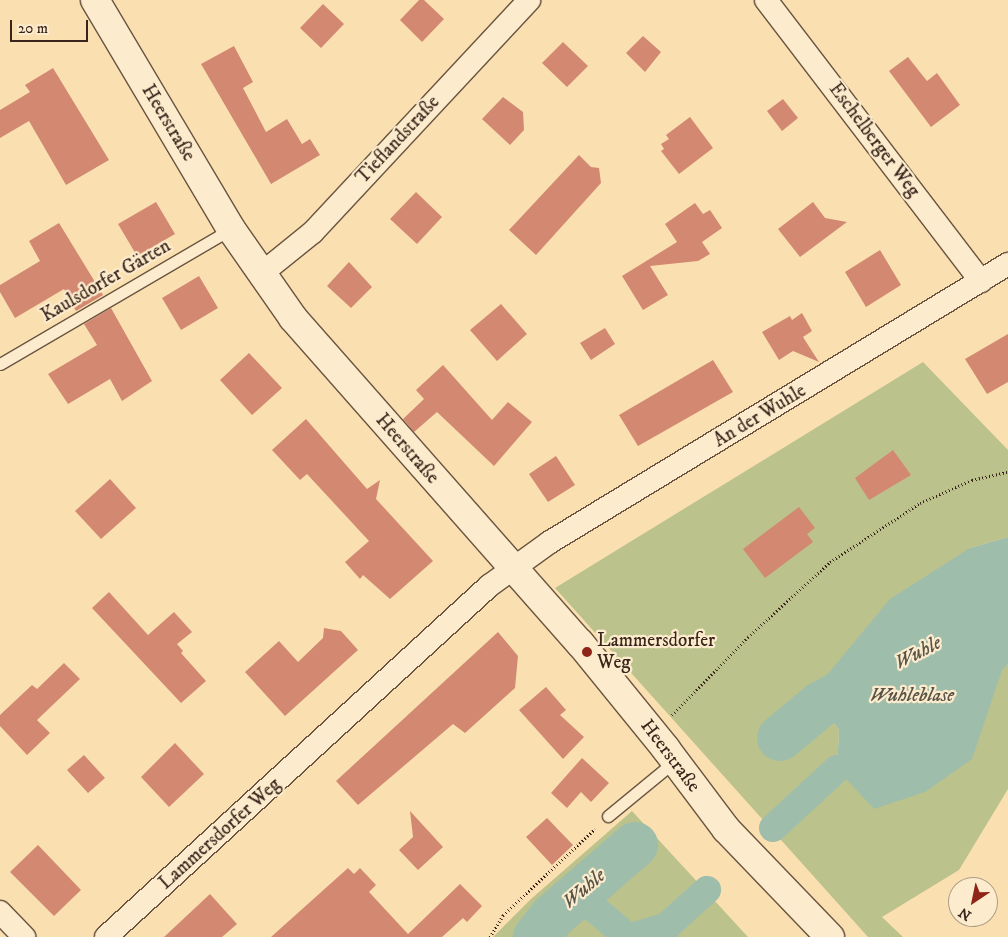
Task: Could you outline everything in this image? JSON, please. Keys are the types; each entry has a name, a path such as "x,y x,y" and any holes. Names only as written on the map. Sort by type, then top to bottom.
{"street":[{"name":"Heerstraße","path":"95,0 231,229 261,274 294,318 653,732 726,830 830,937"},
{"name":"Tieflandstraße","path":"261,274 287,256 313,232 529,0"},
{"name":"Eschelberger Weg","path":"766,0 981,281"},
{"name":"An der Wuhle","path":"513,569 550,542 1008,264"},
{"name":"Lammersdorfer Weg","path":"106,937 489,586 513,569"},
{"path":"0,912 24,937"}],"lane":[{"name":"Kaulsdorfer Gärten","path":"0,364 231,229"},
{"path":"608,816 675,760"}],"path":[{"path":"653,732 830,562 920,503 972,480 1008,472"},
{"path":"490,937 503,915 608,816"}],"green space":[{"path":"923,362 1008,450 1008,537 970,548 812,693 839,730 837,769 1008,664 1008,789 959,870 882,917 903,937 868,937 555,588"},
{"path":"632,811 748,937 493,937 531,899"}],"water":[{"name":"Wuhleblase","path":"1008,537 1008,664 1002,670 972,759 925,792 874,809 837,769 839,730 812,693 890,599 970,548"}],"building":[{"path":"419,0 424,0 444,19 422,42 400,20"},
{"path":"323,4 344,24 321,48 300,28"},
{"path":"643,36 661,52 645,72 626,53"},
{"path":"563,42 588,66 567,87 542,63"},
{"path":"234,46 253,82 243,88 266,132 287,119 302,144 310,139 320,155 271,184 201,64"},
{"path":"908,57 927,81 937,73 960,105 931,127 889,71"},
{"path":"53,68 109,160 66,185 29,121 0,138 0,110 30,92 25,85"},
{"path":"503,97 523,112 524,130 510,145 482,119"},
{"path":"783,99 798,118 782,131 767,111"},
{"path":"690,117 713,148 679,174 661,151 664,149 661,144 669,139 666,135"},
{"path":"579,155 591,167 599,168 601,183 536,255 509,230"},
{"path":"416,192 442,217 417,244 390,219"},
{"path":"156,202 175,234 137,256 118,224"},
{"path":"813,202 825,218 847,222 800,257 778,229"},
{"path":"695,203 703,214 710,210 722,228 702,242 710,254 698,261 650,266 668,295 643,310 622,276 677,242 665,224"},
{"path":"59,223 103,295 76,311 64,289 15,318 0,292 0,285 40,261 29,241"},
{"path":"880,250 901,285 866,307 845,272"},
{"path":"349,262 372,287 351,308 327,286"},
{"path":"199,276 218,308 181,330 162,298"},
{"path":"501,304 527,334 497,361 470,330"},
{"path":"111,308 152,381 122,401 110,379 68,404 48,374 97,345 84,324"},
{"path":"802,313 812,331 803,337 819,362 793,351 779,360 762,332 790,316 792,320"},
{"path":"605,328 615,344 591,360 580,343"},
{"path":"1008,334 1008,382 987,394 965,359"},
{"path":"249,353 282,388 252,415 220,380"},
{"path":"713,360 733,392 638,446 619,415"},
{"path":"443,365 492,420 508,402 532,422 494,466 437,412 414,432 403,419 424,399 416,390"},
{"path":"306,419 367,489 380,480 376,499 433,561 390,599 363,575 360,579 345,562 369,541 307,474 300,480 272,450"},
{"path":"893,450 911,475 869,500 855,478"},
{"path":"556,456 575,485 548,502 529,474"},
{"path":"110,479 136,508 101,539 75,511"},
{"path":"799,507 815,528 807,534 813,542 765,578 743,549"},
{"path":"109,592 148,635 174,612 192,632 177,644 183,651 181,653 206,681 181,703 92,608"},
{"path":"324,628 341,631 358,650 285,716 245,672 279,641 298,662 323,638"},
{"path":"498,632 518,656 515,688 465,733 453,724 358,805 336,781"},
{"path":"64,663 80,679 37,720 50,733 27,755 0,726 0,715 32,685 37,689"},
{"path":"546,687 566,710 560,715 584,737 563,759 519,710"},
{"path":"175,743 204,774 169,807 141,777"},
{"path":"84,755 105,778 88,793 67,770"},
{"path":"582,758 609,783 591,802 581,792 567,808 551,793"},
{"path":"410,811 443,847 418,870 399,850 413,837"},
{"path":"547,818 573,845 552,865 526,837"},
{"path":"38,845 81,890 54,916 10,872"},
{"path":"348,868 354,874 360,868 376,885 369,892 408,934 460,884 482,906 467,922 463,918 442,937 271,937"},
{"path":"210,894 237,924 222,937 164,937"}],"waterway":[{"name":"Wuhle","path":"780,738 821,704 876,675"},
{"path":"773,828 837,769"},
{"name":"Wuhle","path":"536,937 552,917 635,845"},
{"path":"632,937 667,926 707,890"},
{"path":"578,895 628,937"}],"place":[{"name":"Lammersdorfer Weg","path":"587,652"}]}
